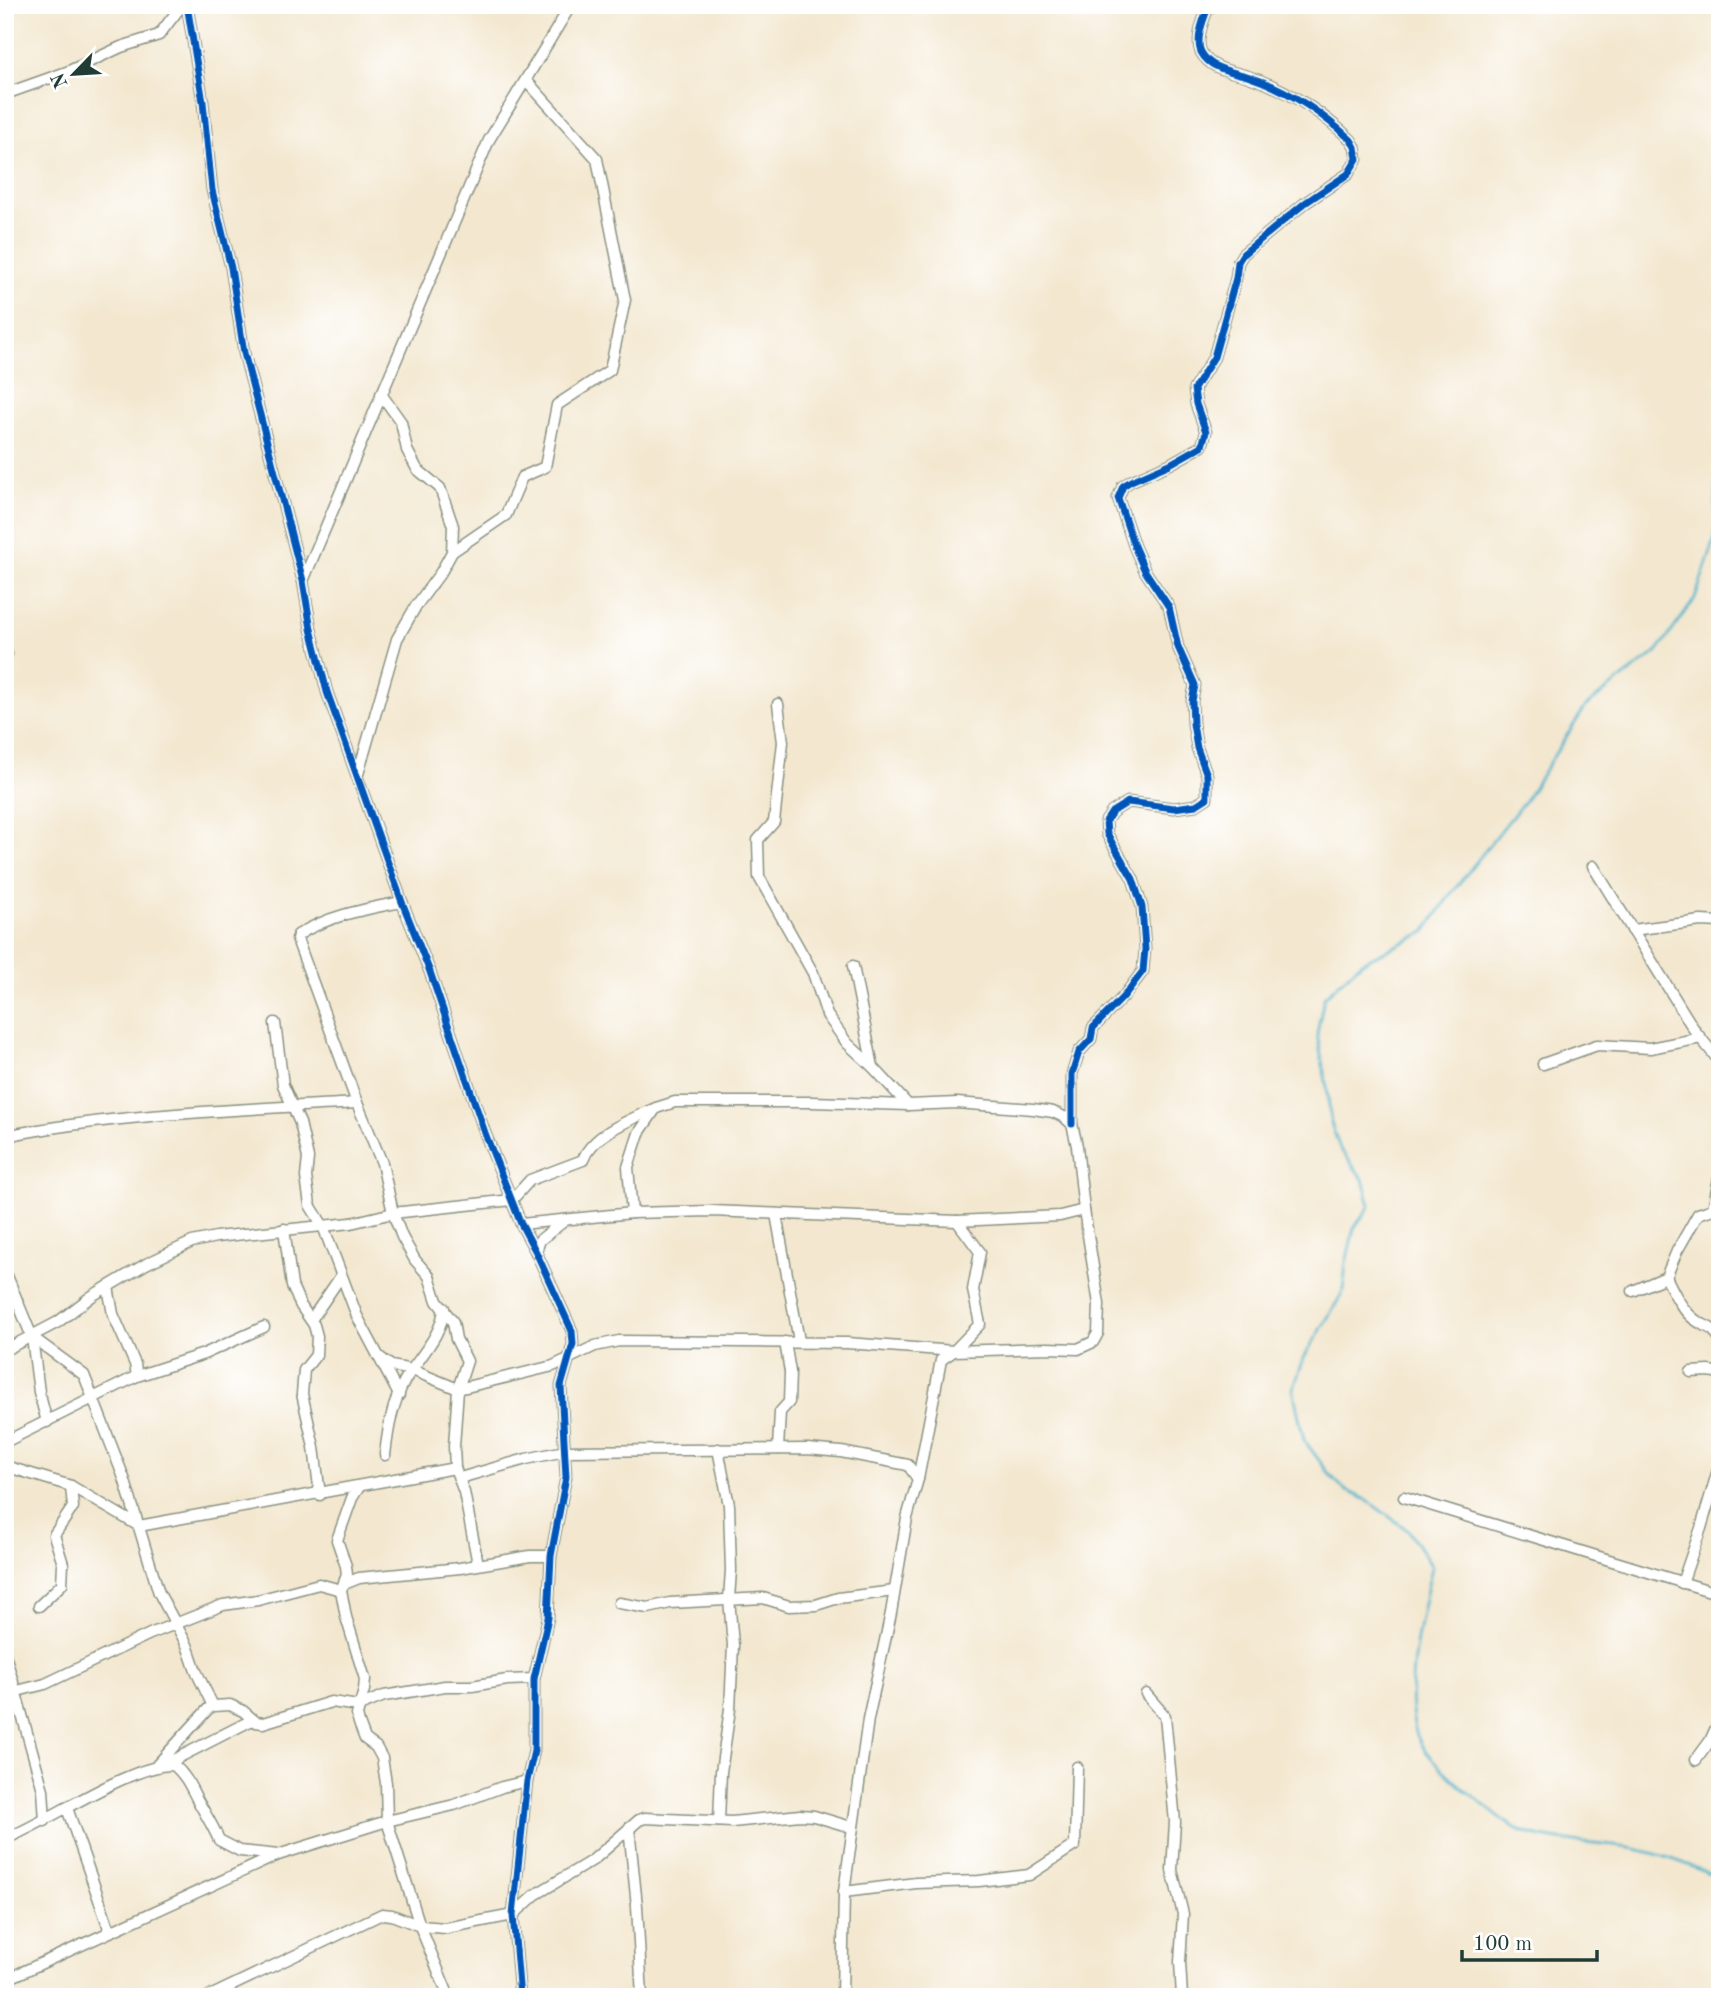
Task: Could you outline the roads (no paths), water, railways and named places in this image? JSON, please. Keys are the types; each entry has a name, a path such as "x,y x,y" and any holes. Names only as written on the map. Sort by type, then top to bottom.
{"street":[{"path":"5,94 159,34 182,5"},
{"path":"187,5 203,102 212,190 230,268 244,353 303,581 311,629 327,692 402,902 430,972 485,1133 521,1224 537,1252 572,1331 573,1344 561,1385 566,1477 551,1556 548,1618 534,1679 534,1751 527,1781 513,1915 520,1997"},
{"path":"303,581 489,141 571,5"},
{"path":"378,1356 391,1366 412,1370 458,1389 553,1366 595,1346 619,1341 799,1341 954,1351 1078,1349 1093,1342 1098,1333 1099,1304 1072,1124 1072,1074 1079,1052 1091,1039 1093,1028 1124,996 1143,971 1144,960 1142,907 1133,879 1107,834 1106,821 1112,812 1128,802 1174,808 1196,806 1207,798 1207,775 1197,748 1193,724 1192,701 1195,685 1178,647 1169,607 1145,571 1118,498 1123,486 1131,481 1202,446 1206,432 1196,404 1194,389 1214,358 1238,262 1243,254 1306,203 1348,174 1357,159 1351,140 1315,112 1275,87 1221,69 1206,60 1199,48 1199,41 1209,5"},
{"path":"452,552 506,515 522,477 545,467 557,405 610,370 625,300 597,159 526,80"},
{"path":"358,774 397,639 416,606 442,572 452,552 453,526 440,488 416,469 407,450 401,422 381,394"},
{"path":"778,704 783,742 774,822 758,840 759,877 813,973 827,1015 847,1043 908,1105"},
{"path":"1593,866 1701,1038 1720,1062"},
{"path":"402,902 356,911 306,930 298,935 297,939 382,1163 393,1213 408,1250 429,1276 437,1301 453,1322 456,1339 467,1361 458,1389 454,1446 478,1564"},
{"path":"1632,930 1700,920 1720,922"},
{"path":"853,966 873,1067"},
{"path":"275,1023 283,1085 300,1123 308,1158 306,1177 310,1205 323,1226 357,1317 399,1395"},
{"path":"1543,1063 1597,1045 1650,1048 1701,1038"},
{"path":"5,1136 46,1128 148,1117 357,1102"},
{"path":"5,1350 58,1322 146,1264 192,1242 362,1221 393,1213 512,1200 530,1180 583,1160 587,1150 629,1120 675,1102 908,1105 957,1103 1053,1112 1065,1117 1072,1124"},
{"path":"632,1213 628,1167 639,1133 656,1108"},
{"path":"1633,1291 1666,1277 1698,1214 1716,1209 1720,1173"},
{"path":"521,1224 632,1213 712,1212 957,1221 1060,1216 1084,1210"},
{"path":"776,1214 799,1341"},
{"path":"537,1252 540,1241 564,1221"},
{"path":"842,1997 844,1892 851,1827 868,1719 907,1518 918,1479 941,1360 954,1351 980,1324 973,1290 980,1252 957,1221"},
{"path":"284,1229 292,1286 317,1336 316,1355 304,1370 302,1394 314,1447 320,1494"},
{"path":"5,1271 32,1337 39,1392 47,1422"},
{"path":"311,1320 341,1276"},
{"path":"1666,1277 1676,1298 1694,1319 1714,1329 1720,1339"},
{"path":"108,1287 113,1314 135,1364 137,1376"},
{"path":"385,1455 388,1430 399,1395 412,1370 443,1324 444,1308"},
{"path":"5,1442 137,1376 204,1354 264,1327"},
{"path":"32,1337 84,1375 120,1466 159,1593 176,1623 213,1706"},
{"path":"778,1449 780,1412 789,1402 790,1372 785,1342"},
{"path":"1691,1372 1720,1373"},
{"path":"718,1449 729,1505 729,1599 733,1645 719,1821"},
{"path":"5,1465 71,1486 139,1526 248,1505 458,1473 565,1451 778,1449 841,1452 908,1465 918,1479"},
{"path":"1682,1583 1719,1468"},
{"path":"39,1606 62,1584 63,1564 54,1535 73,1507 71,1486"},
{"path":"359,1487 337,1535 338,1548 346,1566 342,1587 346,1616 365,1679 365,1690 357,1715 365,1739 376,1747 382,1758 387,1821 420,1926 449,1997"},
{"path":"1404,1497 1720,1594"},
{"path":"16,1690 45,1684 176,1623 223,1605 258,1601 312,1585 342,1587 359,1578 530,1556 551,1556"},
{"path":"620,1603 648,1608 670,1603 763,1598 789,1606 816,1605 838,1598 894,1591"},
{"path":"5,1654 43,1790 45,1821"},
{"path":"162,1765 213,1706 230,1705 243,1711 252,1720 263,1723 331,1702 359,1706 384,1696 445,1686 472,1686 534,1679"},
{"path":"1146,1695 1165,1716 1175,1822 1172,1870 1183,1914 1180,1962 1182,1997"},
{"path":"1696,1760 1710,1741 1720,1719"},
{"path":"5,1839 252,1720"},
{"path":"162,1765 174,1765 188,1779 219,1840 240,1851 278,1856"},
{"path":"844,1892 916,1883 979,1881 1029,1875 1075,1845 1077,1768"},
{"path":"5,1980 278,1856 527,1781"},
{"path":"67,1808 110,1931"},
{"path":"208,1997 382,1914 420,1926 446,1928 513,1915 536,1895 593,1860 639,1820 656,1817 719,1821 814,1815 851,1827"},
{"path":"629,1828 638,1906 642,1997"}],"waterway":[{"path":"1720,363 1715,539 1695,599 1657,652 1586,706 1526,799 1450,895 1425,932 1362,962 1324,997 1317,1034 1331,1123 1340,1149 1363,1179 1370,1206 1354,1228 1343,1292 1304,1358 1293,1389 1304,1440 1330,1475 1345,1490 1365,1499 1409,1531 1432,1567 1418,1632 1412,1682 1414,1727 1421,1744 1431,1757 1493,1813 1522,1831 1556,1840 1646,1851 1720,1880"}]}
